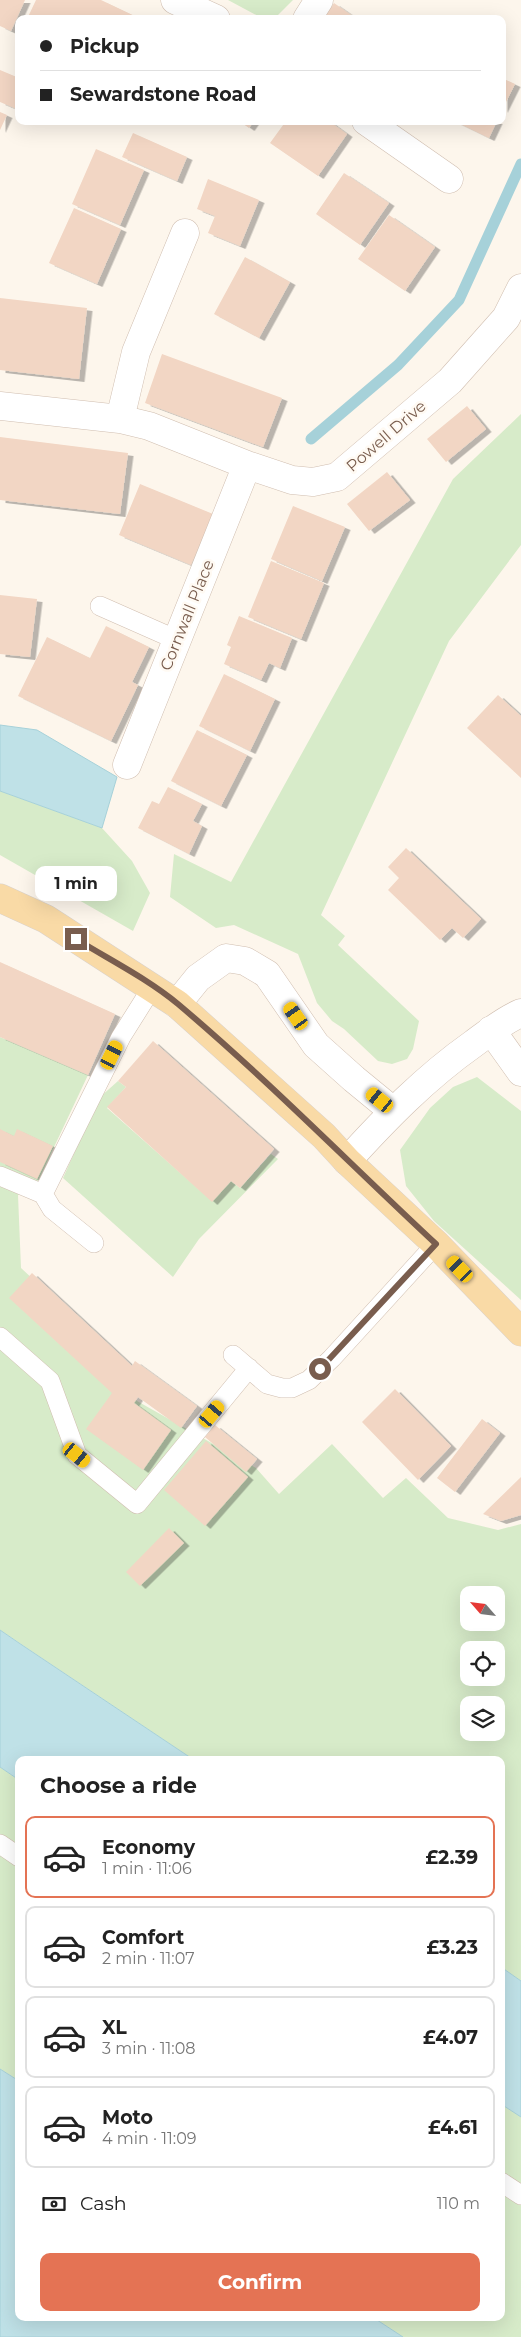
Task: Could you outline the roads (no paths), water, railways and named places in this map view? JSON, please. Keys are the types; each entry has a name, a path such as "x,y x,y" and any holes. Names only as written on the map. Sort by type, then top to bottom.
{"main road":[{"path":"0,898 46,919 153,986 177,1004 324,1136 347,1162 436,1244 521,1332"}],"street":[{"path":"175,0 207,15"},
{"path":"310,15 319,0"},
{"path":"372,125 449,179"},
{"path":"120,419 136,352 185,233"},
{"name":"Powell Drive","path":"0,406 120,419 149,426 247,465 292,480 313,482 337,477 450,381 506,318 521,288"},
{"name":"Cornwall Place","path":"126,765 247,465"},
{"path":"177,1004 198,978 226,958 245,961 268,974 316,1045 354,1080 393,1111"},
{"path":"347,1162 393,1111 442,1066 491,1030 521,1013"},
{"path":"491,1030 521,1072"}],"lane":[{"path":"100,606 177,640"},
{"path":"43,1194 121,1037 153,986"},
{"path":"0,1176 43,1194 52,1209 94,1243"},
{"path":"233,1354 267,1384 282,1388 292,1388 309,1380 332,1358 436,1244"},
{"path":"0,1337 50,1381 77,1455 137,1504 249,1368"},
{"path":"0,1844 15,1854"},
{"path":"505,2185 521,2195"}],"water":[{"path":"0,725 37,730 117,777 102,828 0,791"},
{"path":"0,1630 188,1756 15,1756 15,1777 0,1767"},
{"path":"505,1970 521,1981 521,2117 505,2107"},
{"path":"0,2069 15,2078 15,2321 379,2321 403,2337 0,2337"}],"waterway":[{"path":"311,439 398,365 459,300 521,164"}]}
